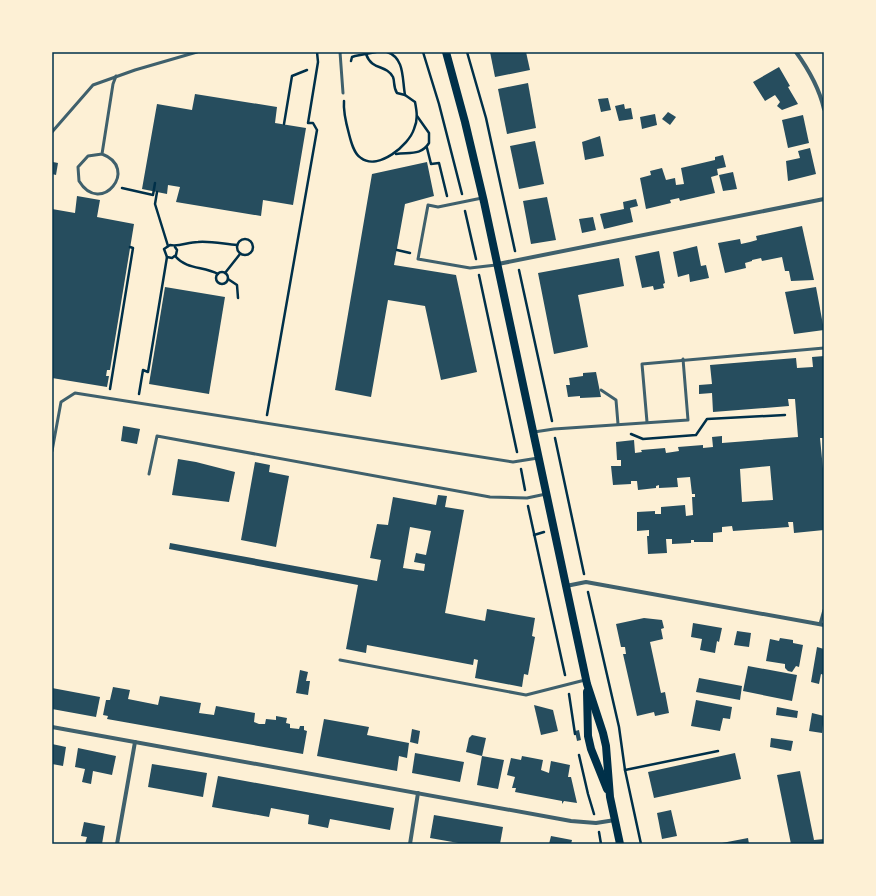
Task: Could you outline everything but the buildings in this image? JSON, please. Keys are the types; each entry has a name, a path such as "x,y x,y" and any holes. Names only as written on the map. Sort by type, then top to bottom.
{"main road":[{"path":"446,52 483,197 498,264 538,458 587,682 603,730 606,746 610,797 620,844"},
{"path":"587,682 588,736 591,749 610,797"}],"street":[{"path":"796,52 820,93 824,109"},
{"path":"498,264 824,199"},
{"path":"566,586 586,582 822,625"},
{"path":"52,727 571,821 596,823 615,820"},
{"path":"117,844 135,742"},
{"path":"410,844 418,793"}],"lane":[{"path":"52,132 83,94 93,85 116,76 197,52"},
{"path":"340,52 343,93"},
{"path":"102,154 113,84 116,76"},
{"path":"102,154 108,156 117,166 117,180 114,186 103,194 88,192 79,181 77,174 82,161 88,156 102,154"},
{"path":"483,197 438,207 428,206 418,259 478,268 498,264"},
{"path":"647,422 642,364 683,359 824,348"},
{"path":"533,432 618,424 688,420 683,359"},
{"path":"600,390 616,400 618,424"},
{"path":"52,451 61,402 75,393 513,462 538,458"},
{"path":"149,474 157,436 490,497 527,498 546,494"},
{"path":"822,625 824,610"},
{"path":"340,660 526,695 567,685 587,682"}],"path":[{"path":"265,423 317,130 313,123 308,123 318,62 317,52"},
{"path":"351,63 352,57 376,52"},
{"path":"387,52 393,54 402,67 405,95"},
{"path":"423,52 439,104 478,268 567,685 576,739"},
{"path":"467,52 486,118 515,252"},
{"path":"366,54 372,64 388,72 393,77 394,89 397,92 405,95 415,102 417,116 414,130 395,154"},
{"path":"284,124 292,76 307,70"},
{"path":"343,93 344,117 352,145 360,158 368,162 395,154 417,153 427,148"},
{"path":"417,116 429,133 430,139 427,148 431,164 439,163 449,205"},
{"path":"114,186 153,194 155,183"},
{"path":"157,192 154,204 168,246"},
{"path":"168,246 175,247 191,242 202,241 237,245 244,239 248,240 252,244 253,250 251,254 245,256 240,254 237,250 237,245"},
{"path":"137,403 142,370 148,372 167,257 164,251 168,246"},
{"path":"108,399 134,248 130,247"},
{"path":"175,247 177,252 175,256"},
{"path":"397,250 419,254"},
{"path":"225,273 240,254"},
{"path":"167,257 170,258 175,256"},
{"path":"175,256 184,265 206,269 218,274 221,272 225,273"},
{"path":"225,273 228,279 236,285 238,298"},
{"path":"218,274 216,279 219,283 226,283 228,279"},
{"path":"568,527 573,526"},
{"path":"534,535 540,533"},
{"path":"588,595 619,727 625,770 641,844"},
{"path":"625,770 718,751"},
{"path":"579,752 594,811"},
{"path":"590,800 595,800"},
{"path":"599,833 601,844"}]}
